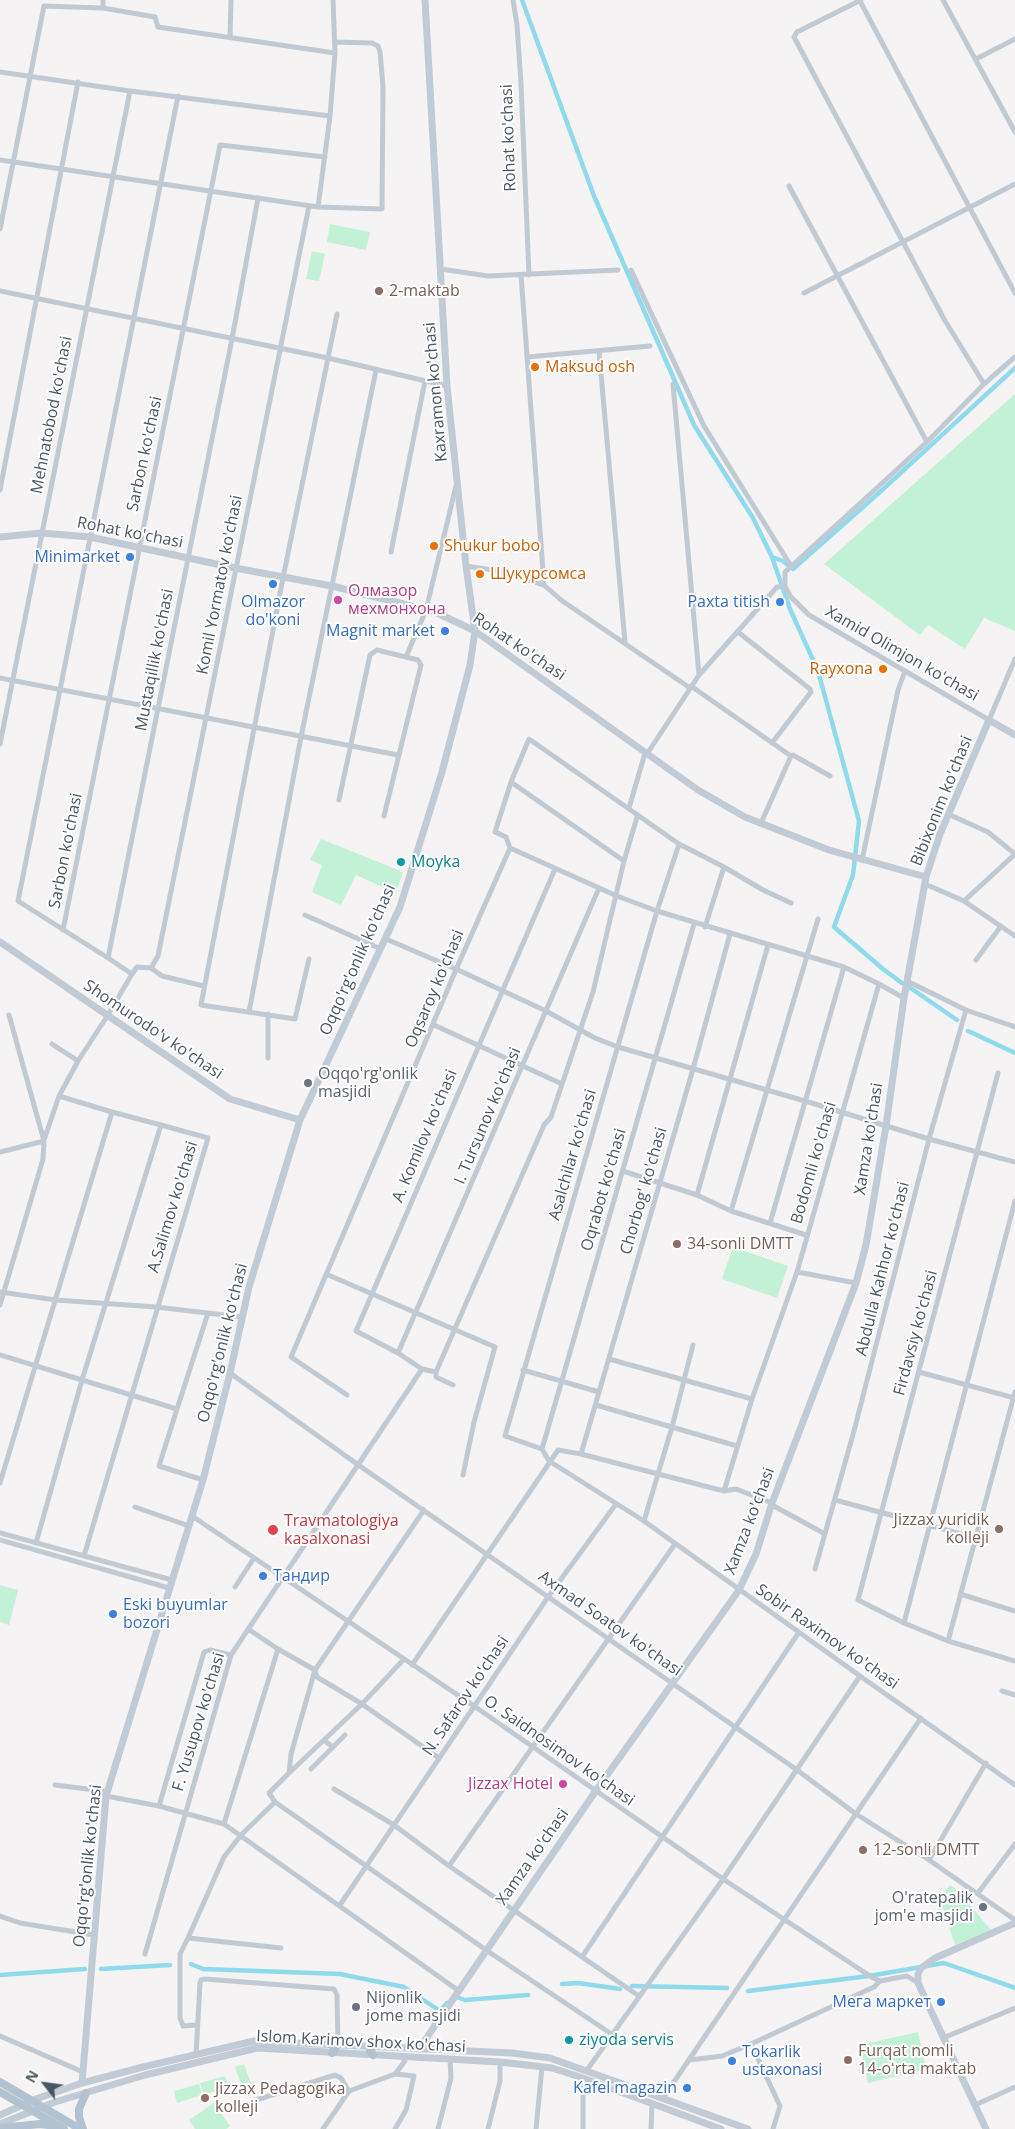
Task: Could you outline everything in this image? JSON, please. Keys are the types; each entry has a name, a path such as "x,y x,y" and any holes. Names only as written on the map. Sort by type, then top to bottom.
{"main road":[{"path":"0,2082 81,2129"},
{"path":"0,2092 64,2129"},
{"path":"81,2129 79,2109 86,2093"},
{"path":"0,2128 40,2124 64,2129"}],"street":[{"path":"103,0 103,8"},
{"path":"230,37 231,0"},
{"path":"318,207 330,116 335,53 333,0"},
{"name":"Kaxramon ko'chasi","path":"425,0 447,386 466,566 475,631"},
{"name":"Rohat ko'chasi","path":"512,0 517,25 521,84 528,275"},
{"path":"984,384 944,319 795,39 794,35 797,32 860,0 1015,293"},
{"path":"943,0 1015,132"},
{"path":"0,229 44,6 103,8 155,17 158,27 335,53"},
{"path":"976,59 1015,39"},
{"path":"0,160 309,206 382,209 383,86 380,52 378,46 372,43 335,42"},
{"path":"0,72 130,91 330,116"},
{"path":"0,490 78,82"},
{"name":"Mehnatobod ko'chasi","path":"0,744 130,91"},
{"name":"Sarbon ko'chasi","path":"108,958 18,901 178,96"},
{"name":"Sarbon ko'chasi","path":"63,930 220,145 325,157"},
{"path":"804,293 1015,184"},
{"path":"789,186 927,442"},
{"name":"Mustaqillik ko'chasi","path":"108,958 159,709 258,198"},
{"name":"Komil Yormatov ko'chasi","path":"150,968 158,956 309,206"},
{"path":"441,269 488,276 618,270"},
{"path":"631,270 704,426 791,566"},
{"path":"521,275 544,585"},
{"path":"0,291 328,358 447,386"},
{"path":"310,959 295,1019 201,1006 283,578 337,314"},
{"path":"527,357 650,346"},
{"path":"600,351 625,642"},
{"path":"629,808 646,754 699,675 777,587 785,586 785,572 927,442 984,384 1015,357"},
{"path":"249,1012 301,737 376,370"},
{"path":"391,552 425,381"},
{"path":"673,384 699,675"},
{"path":"406,657 426,610 457,481"},
{"name":"Rohat ko'chasi","path":"0,537 41,533 90,536 283,578 332,586 435,612 475,631 698,790 745,817 829,850 925,881"},
{"path":"466,566 499,571 544,585 561,600 791,756 794,755 830,776"},
{"name":"Xamid Olimjon ko'chasi","path":"785,586 790,596 809,615 1015,735"},
{"name":"Oqqo'rg'onlik ko'chasi","path":"82,2083 106,1796 203,1480 249,1287 300,1120 400,906 442,772 470,665 475,631"},
{"path":"738,632 810,688 811,692 772,743"},
{"path":"339,800 370,655 377,650 418,660 421,665 384,816"},
{"path":"989,720 1015,659"},
{"path":"862,860 898,690 905,671"},
{"path":"0,678 398,755"},
{"name":"Bibixonim ko'chasi","path":"906,980 925,881 948,814 989,720"},
{"path":"791,902 763,890 679,844 529,739 511,782 495,832 506,837 510,848 616,896 657,912 807,955 844,968 904,998"},
{"path":"761,824 791,756"},
{"path":"511,782 624,860"},
{"path":"948,814 988,832 1015,854 964,901"},
{"path":"453,1385 436,1377 436,1372 544,1125 551,1117 593,992 624,860 637,816"},
{"name":"Asalchilar ko'chasi","path":"542,1449 505,1436 657,912 679,844"},
{"name":"Oqsaroy ko'chasi","path":"346,1395 292,1357 434,1025 456,969 510,848"},
{"path":"704,927 724,867"},
{"name":"A. Komilov ko'chasi","path":"436,1372 422,1369 398,1353 356,1331 501,990 555,869"},
{"path":"925,881 964,901 1015,936"},
{"name":"I. Tursunov ko'chasi","path":"398,1353 599,888"},
{"path":"305,915 381,949"},
{"path":"731,1211 818,919"},
{"name":"Oqrabot ko'chasi","path":"542,1449 694,924"},
{"path":"976,960 1001,926"},
{"name":"Chorbog' ko'chasi","path":"581,1454 730,934"},
{"path":"386,939 456,969 546,1011 580,1028 595,1038 618,1047 930,1139 1015,1162"},
{"name":"Shomurodo'v ko'chasi","path":"0,942 230,1099 300,1120"},
{"path":"697,1195 768,945"},
{"path":"108,958 132,974"},
{"path":"0,1305 43,1158 44,1141 59,1096 78,1061 132,974 137,968 150,968 162,976 204,986"},
{"path":"770,1223 844,968"},
{"path":"906,980 966,1010 1015,1026"},
{"name":"Xamza ko'chasi","path":"419,2049 596,1792 739,1590 756,1554 772,1504 856,1283 866,1244 886,1126 906,980"},
{"name":"Bodomli ko'chasi","path":"724,1491 752,1399 797,1272 879,984"},
{"name":"Abdulla Kahhor ko'chasi","path":"815,1569 966,1010"},
{"path":"268,1014 268,1058"},
{"path":"9,1015 44,1141"},
{"path":"434,1025 562,1084"},
{"path":"52,1044 78,1061"},
{"name":"Firdavsiy ko'chasi","path":"904,1622 858,1600 998,1073"},
{"path":"36,1543 82,1380 161,1125 59,1096"},
{"path":"0,1483 112,1112"},
{"name":"A.Salimov ko'chasi","path":"84,1556 156,1307 208,1138 161,1125"},
{"path":"0,1152 44,1141"},
{"path":"623,1171 697,1195 731,1211 806,1235"},
{"path":"1015,1201 904,1622 948,1640 1015,1661"},
{"path":"797,1272 856,1283"},
{"path":"326,1274 372,1292 495,1347 474,1422 463,1475"},
{"path":"2,1293 56,1300 156,1307 242,1317"},
{"path":"203,1480 159,1466 208,1313"},
{"path":"644,1521 672,1427 693,1345"},
{"path":"0,1355 177,1409"},
{"path":"609,1360 752,1399"},
{"name":"F. Yusupov ko'chasi","path":"145,1954 231,1655 422,1369"},
{"path":"523,1370 599,1392"},
{"path":"919,1372 1014,1396 948,1640"},
{"name":"Axmad Soatov ko'chasi","path":"230,1373 357,1464 797,1770 856,1814 978,1893 1015,1922 935,1958 923,1966 918,1974 918,1982"},
{"path":"596,1405 738,1446"},
{"path":"542,1449 549,1461"},
{"path":"412,1664 558,1450 581,1454 724,1491 736,1489 772,1504 825,1534"},
{"name":"Sobir Raximov ko'chasi","path":"549,1461 644,1521 1015,1785"},
{"path":"835,1500 976,1538"},
{"name":"N. Safarov ko'chasi","path":"340,1905 548,1597 616,1504"},
{"path":"135,1507 189,1526"},
{"path":"289,1773 291,1754 315,1670 424,1510"},
{"name":"O. Saidnosimov ko'chasi","path":"192,1516 474,1706 784,1920 880,1981"},
{"path":"0,1533 172,1580"},
{"path":"0,1540 169,1588"},
{"path":"449,1866 675,1544"},
{"path":"74,1561 76,1554"},
{"path":"235,1587 254,1558"},
{"path":"960,1594 1015,1611"},
{"path":"248,1629 315,1670 317,1677 362,1704 439,1758"},
{"path":"582,1956 799,1632"},
{"path":"224,1824 278,1649"},
{"path":"159,1806 204,1652 210,1650 231,1655"},
{"path":"404,1659 325,1741 269,1793 275,1802 486,1950 613,2035"},
{"path":"587,2070 723,1878 860,1676"},
{"path":"1002,1691 1015,1695"},
{"path":"664,2098 921,1718"},
{"path":"311,1769 345,1735"},
{"path":"325,1741 333,1747"},
{"path":"929,1860 986,1763"},
{"path":"55,1785 103,1791 106,1796 159,1806 224,1824 340,1905 457,1994"},
{"path":"334,1788 394,1825 449,1866 639,1996"},
{"path":"196,2025 184,2026 180,2018 180,1954 224,1857 241,1835 275,1802"},
{"path":"978,1893 1015,1844"},
{"path":"0,1916 20,1923 94,1935"},
{"path":"188,1938 281,1948"},
{"path":"690,2060 722,2056 874,1987 880,1981 907,1976 918,1982 986,2129"},
{"path":"196,2054 196,2025 200,1983 203,1979 332,1988 336,1992 335,2049"},
{"path":"944,2038 1015,2008"},
{"path":"0,2036 83,2072"},
{"name":"Islom Karimov shox ko'chasi","path":"0,2115 82,2083 254,2041 335,2049"},
{"path":"751,2044 780,2106 773,2129"},
{"name":"Islom Karimov shox ko'chasi","path":"0,2124 41,2107 145,2075 257,2048 373,2051 419,2049 522,2054 550,2058 748,2129"},
{"name":"Islom Karimov shox ko'chasi","path":"373,2051 402,2056 500,2062 542,2067 583,2078 721,2129"},
{"path":"395,2074 405,2061 402,2056"},
{"path":"438,2129 450,2078 450,2060"},
{"path":"488,2129 500,2081 500,2062"},
{"path":"536,2129 542,2067"},
{"path":"323,2129 349,2091 395,2074 414,2076 406,2110 395,2129"},
{"path":"256,2100 335,2075 342,2078 349,2091"},
{"path":"583,2078 583,2129"},
{"path":"975,2105 1015,2087"},
{"path":"651,2129 652,2103"}],"green space":[{"path":"330,224 370,232 366,250 327,242"},
{"path":"312,251 325,254 319,281 306,279"},
{"path":"1015,394 1015,631 984,618 965,649 928,625 920,635 824,564"},
{"path":"321,839 403,872 396,893 356,875 341,905 312,892 322,865 310,860"},
{"path":"733,1247 788,1266 777,1298 722,1279"},
{"path":"0,1585 18,1590 9,1625 0,1622"},
{"path":"950,1885 973,1900 970,1905 991,1930 955,1945 940,1898"},
{"path":"918,2032 926,2069 868,2083 860,2045"},
{"path":"244,2064 251,2084 242,2087 235,2067"},
{"path":"225,2076 229,2087 204,2095 200,2083"},
{"path":"199,2084 202,2095 177,2103 174,2091"},
{"path":"214,2103 230,2126 226,2129 195,2129 189,2120"}],"waterway":[{"path":"522,0 594,196 694,425 753,518 772,557 790,609 818,671 859,821 853,875 834,927 902,983"},
{"path":"793,569 1015,368"},
{"path":"772,557 783,561 789,566"},
{"path":"909,987 957,1020"},
{"path":"968,1031 1015,1053"},
{"path":"748,1991 869,1976 944,1963 1015,1988"},
{"path":"191,1964 203,1969 340,1974 404,1987 440,2011 447,2003"},
{"path":"101,1969 170,1965"},
{"path":"0,1975 85,1969"},
{"path":"562,1984 578,1983 620,1989"},
{"path":"632,1986 727,1988"},
{"path":"454,1996 465,2000 528,1995"}],"place":[{"name":"2-maktab","path":"379,291"},
{"name":"Maksud osh","path":"535,367"},
{"name":"Shukur bobo","path":"434,546"},
{"name":"Minimarket","path":"130,557"},
{"name":"Шукурсомса","path":"480,574"},
{"name":"Olmazor do'koni","path":"273,584"},
{"name":"Олмазор мехмонхона","path":"338,600"},
{"name":"Paxta titish","path":"780,602"},
{"name":"Magnit market","path":"445,631"},
{"name":"Rayxona","path":"883,669"},
{"name":"Moyka","path":"401,862"},
{"name":"Oqqo'rg'onlik masjidi","path":"308,1083"},
{"name":"34-sonli DMTT","path":"677,1244"},
{"name":"Jizzax yuridik kolleji","path":"999,1529"},
{"name":"Travmatologiya kasalxonasi","path":"273,1530"},
{"name":"Тандир","path":"263,1576"},
{"name":"Eski buyumlar bozori","path":"113,1614"},
{"name":"Jizzax Hotel","path":"563,1784"},
{"name":"12-sonli DMTT","path":"863,1850"},
{"name":"O'ratepalik jom'e masjidi","path":"983,1907"},
{"name":"Мега маркет","path":"941,2002"},
{"name":"Nijonlik jome masjidi","path":"356,2007"},
{"name":"ziyoda servis","path":"569,2040"},
{"name":"Furqat nomli 14-oʻrta maktab","path":"848,2060"},
{"name":"Tokarlik ustaxonasi","path":"732,2061"},
{"name":"Kafel magazin","path":"687,2088"},
{"name":"Jizzax Pedagogika kolleji","path":"205,2098"}]}
